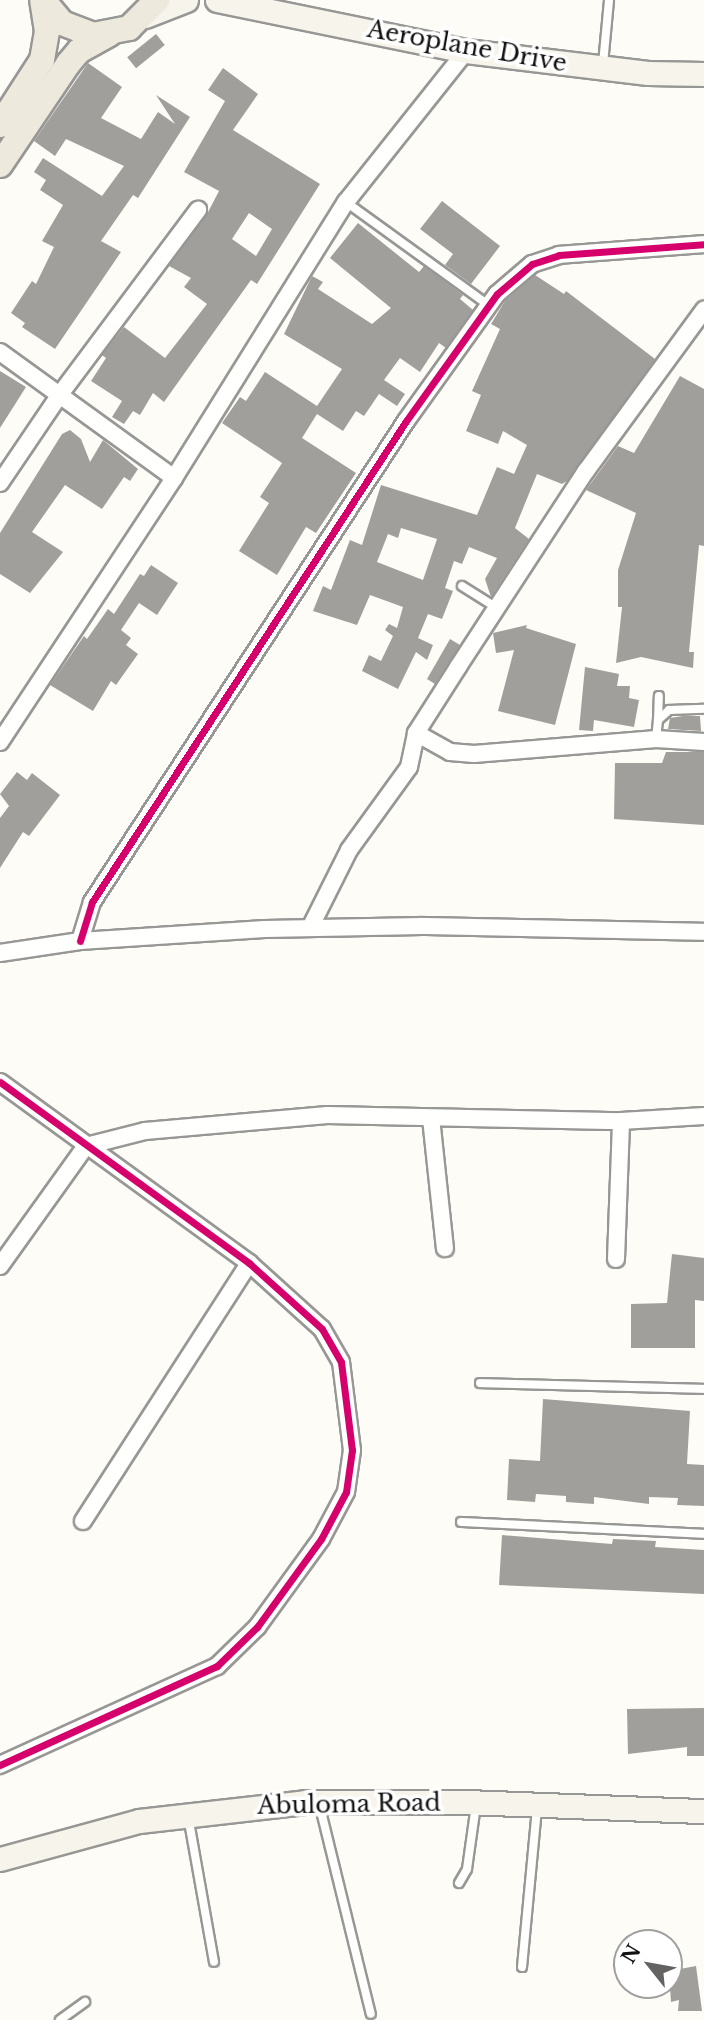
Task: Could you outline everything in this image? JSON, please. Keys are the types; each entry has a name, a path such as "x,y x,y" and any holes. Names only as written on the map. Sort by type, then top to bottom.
{"main road":[{"path":"42,0 62,23 77,31 110,34"},
{"path":"0,125 42,60 47,31 42,0"},
{"path":"0,165 79,51 151,8"}],"street":[{"path":"151,8 186,0"},
{"name":"Aeroplane Drive","path":"227,0 466,51 602,67 704,74"},
{"path":"0,742 174,478 346,202 466,51"},
{"path":"0,483 61,393 198,210"},
{"path":"80,941 92,902 406,421 497,294 532,264 559,255 704,244"},
{"path":"310,928 349,849 409,766 416,733 586,471 704,310"},
{"path":"0,352 61,393 174,478"},
{"path":"416,733 450,752 474,754 656,739 704,742"},
{"path":"0,953 80,941 310,928 704,932"},
{"path":"0,1082 249,1263 322,1329 341,1362 352,1450 346,1492 321,1539 257,1627 217,1666 0,1765"},
{"path":"0,1266 86,1146 145,1130 301,1117 621,1121 704,1116"},
{"path":"431,1118 445,1248"},
{"path":"616,1259 621,1121"},
{"path":"83,1521 249,1263"},
{"name":"Abuloma Road","path":"0,1859 103,1829 188,1814 319,1801 476,1802 704,1811"}],"lane":[{"path":"602,67 609,0"},
{"path":"346,202 484,302"},
{"path":"462,586 497,608"},
{"path":"656,739 659,696"},
{"path":"658,720 669,710 704,709"},
{"path":"480,1384 704,1389"},
{"path":"461,1522 704,1534"},
{"path":"319,1801 371,2014"},
{"path":"459,1883 467,1869 476,1802"},
{"path":"522,1966 537,1804"},
{"path":"188,1814 214,1962"},
{"path":"60,2020 85,2002"}],"building":[{"path":"156,34 165,45 136,68 127,57"},
{"path":"88,63 122,87 101,118 141,139 158,112 175,124 156,95 190,117 138,198 133,195 101,241 121,252 55,349 22,327 25,323 11,313 32,281 36,284 54,247 42,241 63,205 40,190 46,180 34,172 43,158 102,196 124,166 66,139 55,156 34,141"},
{"path":"223,68 258,94 233,130 320,184 257,284 251,280 164,402 153,393 140,415 133,411 124,424 112,417 122,401 91,381 106,358 102,355 124,327 165,358 207,304 184,287 191,278 169,266 206,216 219,191 184,172 225,101 208,90","holes":["249,213 272,229 256,256 232,239"]},
{"path":"442,201 500,246 471,284 445,265 453,254 420,229"},
{"path":"358,223 419,272 424,266 463,295 460,299 473,310 446,348 439,343 420,372 400,358 384,380 405,394 397,406 379,394 364,416 356,411 343,431 317,414 302,438 356,473 316,533 306,527 277,575 239,551 269,503 260,497 282,463 222,423 240,397 246,401 265,372 317,406 342,369 284,334 312,276 323,282 318,289 372,324 391,308 330,258"},
{"path":"535,275 564,294 566,291 655,359 567,481 562,484 537,474 515,528 529,539 491,597 485,579 497,558 469,547 462,564 454,561 445,588 453,591 442,619 428,614 418,638 433,645 427,660 416,652 398,689 362,671 369,655 381,661 393,636 385,630 389,624 397,628 403,607 370,595 357,625 313,611 323,586 331,590 350,540 362,545 381,485 477,515 497,467 514,474 527,445 503,431 498,444 466,431 481,395 472,391 500,329 491,324 505,301","holes":["401,528 437,539 423,580 377,562 388,534 398,538"]},
{"path":"0,371 26,387 0,428"},
{"path":"680,376 704,389 704,546 699,545 689,652 694,652 693,668 641,657 616,663 622,607 618,607 618,570 636,513 586,490 618,446 634,453"},
{"path":"70,430 81,439 90,462 103,440 138,469 130,481 124,477 102,509 65,485 32,532 63,552 30,593 0,574 0,533 62,434"},
{"path":"151,565 178,583 157,615 139,603 121,630 131,638 126,645 138,654 116,685 111,681 93,711 50,685 84,636 87,639 108,609 114,614 140,574 144,576"},
{"path":"527,625 526,628 576,644 555,725 498,711 514,650 496,653 493,633"},
{"path":"450,639 460,645 435,684 427,679"},
{"path":"585,667 619,674 617,686 630,686 629,698 639,700 634,727 594,720 593,731 579,730"},
{"path":"700,716 701,731 668,729 670,718"},
{"path":"666,752 704,752 704,825 614,819 615,763 662,763"},
{"path":"17,772 27,780 32,773 60,795 29,836 23,832 0,868 0,818 9,806 0,794"},
{"path":"672,1254 704,1258 704,1301 695,1300 695,1348 631,1348 631,1304 667,1303"},
{"path":"543,1399 690,1411 687,1464 704,1465 704,1506 677,1505 678,1498 649,1497 649,1504 594,1497 594,1504 566,1502 566,1496 536,1494 535,1502 507,1500 509,1459 540,1461"},
{"path":"502,1535 612,1544 613,1539 656,1541 655,1547 704,1550 704,1594 499,1585"},
{"path":"704,1708 704,1756 687,1756 687,1747 628,1754 627,1709"},
{"path":"696,1966 702,2011 678,2011 679,2000 671,2002 671,1999 683,1999 683,1968"}],"cycle path":[{"path":"80,941 92,902 406,421 497,294 532,264 559,255 704,244"},
{"path":"0,1082 249,1263 322,1329 341,1362 352,1450 346,1492 321,1539 257,1627 217,1666 0,1765"}]}
